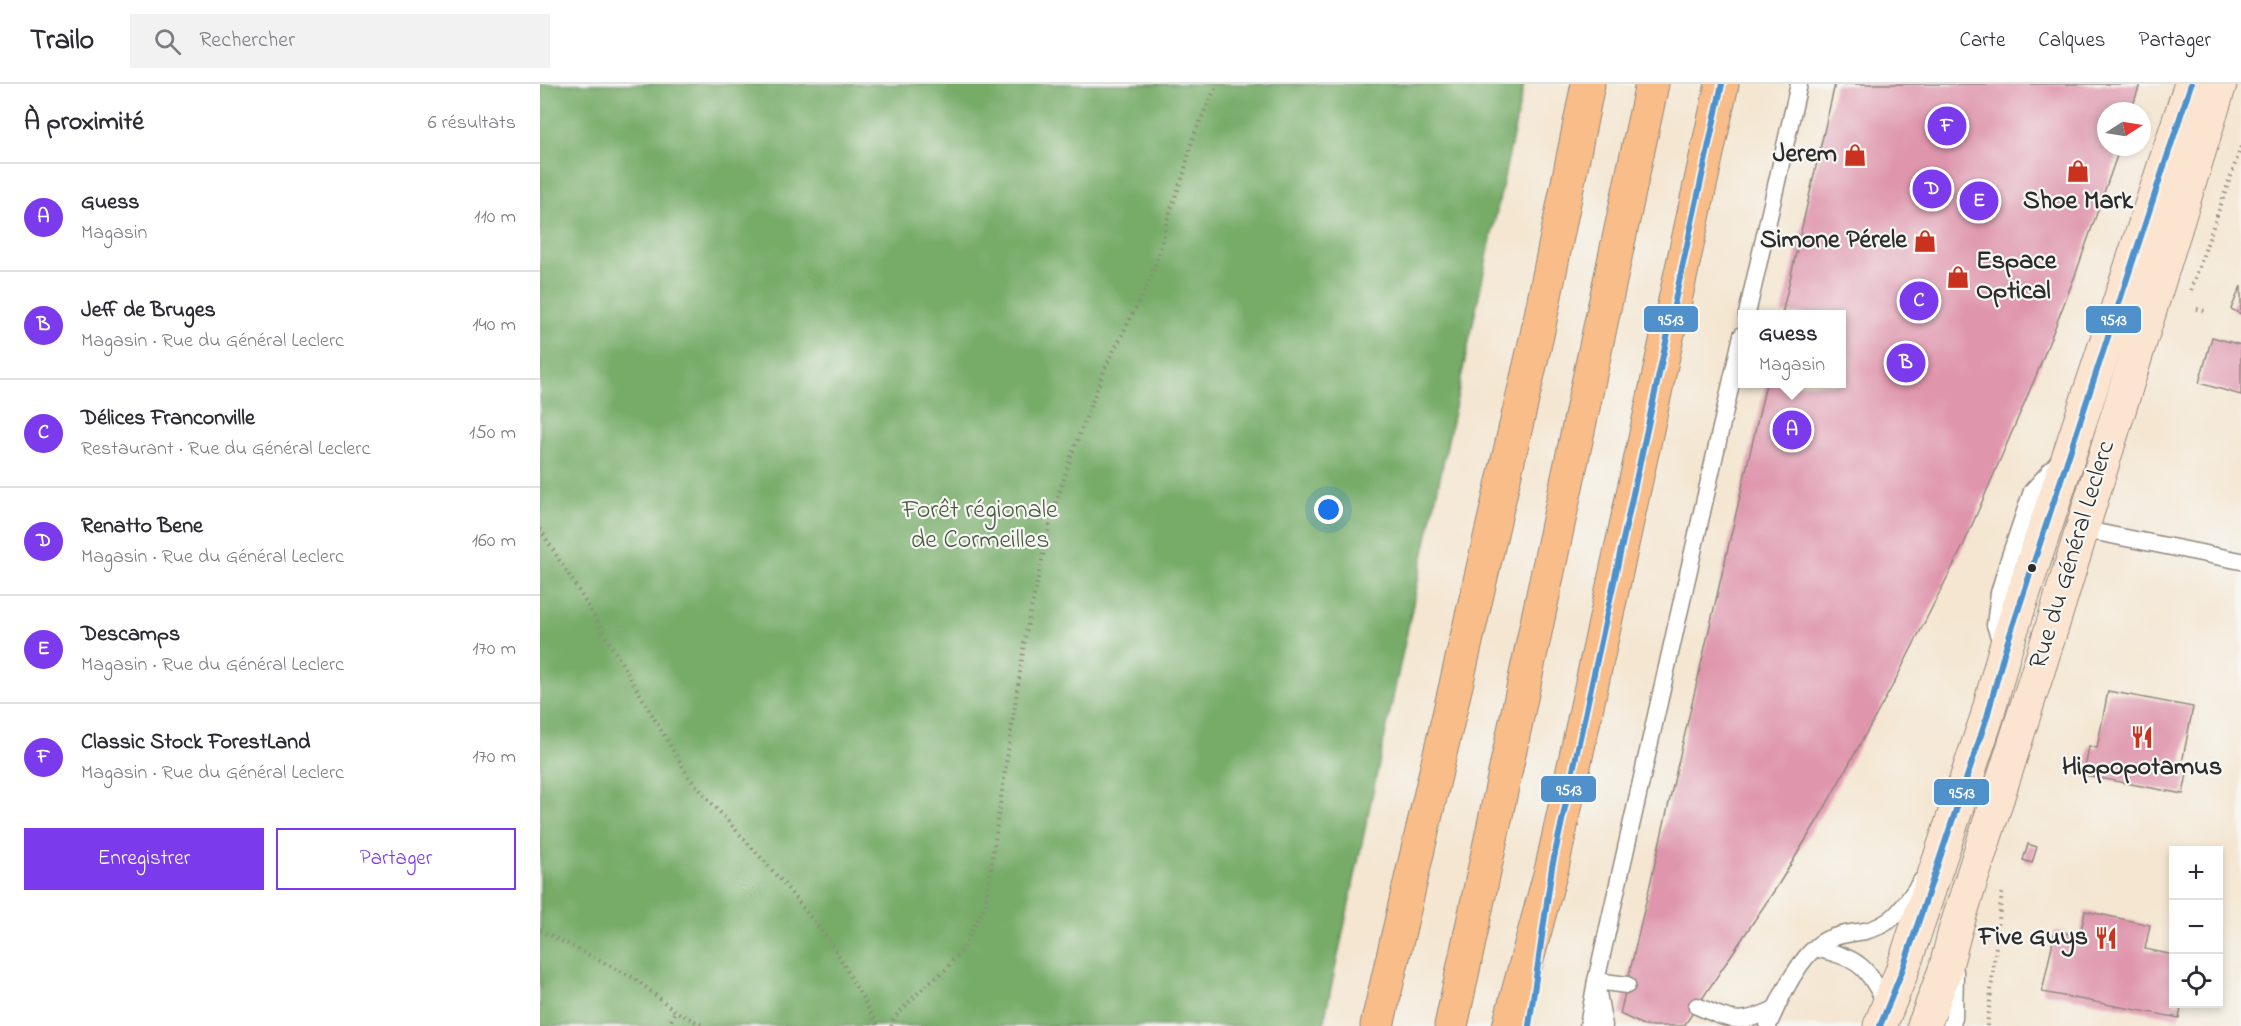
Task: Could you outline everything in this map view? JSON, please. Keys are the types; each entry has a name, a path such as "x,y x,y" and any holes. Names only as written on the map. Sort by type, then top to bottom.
{"highway":[{"path":"1377,1026 1534,346 1588,84"},
{"path":"1451,1026 1652,84"},
{"path":"1509,1026 1552,867 1722,84"},
{"path":"1528,1026 1552,867"}],"main road":[{"name":"Rue du Général Leclerc","path":"1886,1019 1988,717 2004,653 2191,84"},
{"name":"Rue du Général Leclerc","path":"1924,1026 1945,970 1955,931 2220,84"}],"lane":[{"path":"1748,310 1799,84"},
{"path":"1588,1026 1596,981 1738,357"},
{"path":"2081,529 2241,561"},
{"path":"1768,1026 1802,962 1815,948 1827,939 1878,927 1894,918 1942,849"},
{"path":"1951,1026 1954,1018 1955,931"},
{"path":"1815,948 1855,960 1866,970 1886,1019"},
{"path":"1596,981 1627,986"},
{"path":"1596,981 1604,1026"},
{"path":"1697,1006 1741,1022 1755,1019 1775,1010"}],"path":[{"path":"891,1026 894,1018 923,988 945,970 963,948 985,905 1026,633 1052,515 1072,454 1105,368 1149,282 1160,251 1167,219 1184,173 1193,136 1217,84"},
{"path":"2197,309 2205,311"},
{"path":"540,529 690,779 780,879 832,944 878,1026"},
{"path":"540,930 634,978 675,1011 704,1026"},
{"path":"669,1026 675,1011"}],"green space":[{"name":"Forêt régionale de Cormeilles","path":"540,84 1524,84 1323,1026 540,1026"}],"building":[{"path":"1835,84 2140,84 2134,102 2097,102 2097,156 2117,156 2076,273 2036,376 1963,546 1894,683 1820,816 1780,882 1684,1026 1645,1026 1620,1014 1765,388 1846,388 1846,310 1783,310"},
{"path":"2241,286 2241,314 2231,309"},
{"path":"2212,337 2241,345 2241,395 2199,383"},
{"path":"2108,691 2193,707 2182,763 2189,764 2183,794 2084,775 2089,746 2097,748"},
{"path":"2028,844 2037,847 2032,863 2023,860"},
{"path":"2085,911 2150,925 2145,949 2169,954 2169,1008 2181,1008 2179,1018 2042,992 2055,931 2080,936"}],"transit line":[{"name":"9513","path":"1529,1026 1552,867 1722,84"},
{"name":"9513","path":"1880,1026 1902,971 1987,717 2004,653 2191,84"}],"place":[{"name":"Classic Stock ForestLand","path":"1947,126"},
{"name":"Jerem","path":"1855,155"},
{"name":"Shoe Mark","path":"2078,171"},
{"name":"Renatto Bene","path":"1932,189"},
{"name":"Descamps","path":"1979,201"},
{"name":"Simone Pérele","path":"1925,241"},
{"name":"Espace Optical","path":"1958,277"},
{"name":"Délices Franconville","path":"1919,301"},
{"name":"Jeff de Bruges","path":"1906,363"},
{"name":"Guess","path":"1792,430"},
{"name":"Hippopotamus","path":"2142,737"},
{"name":"Five Guys","path":"2106,938"}]}
